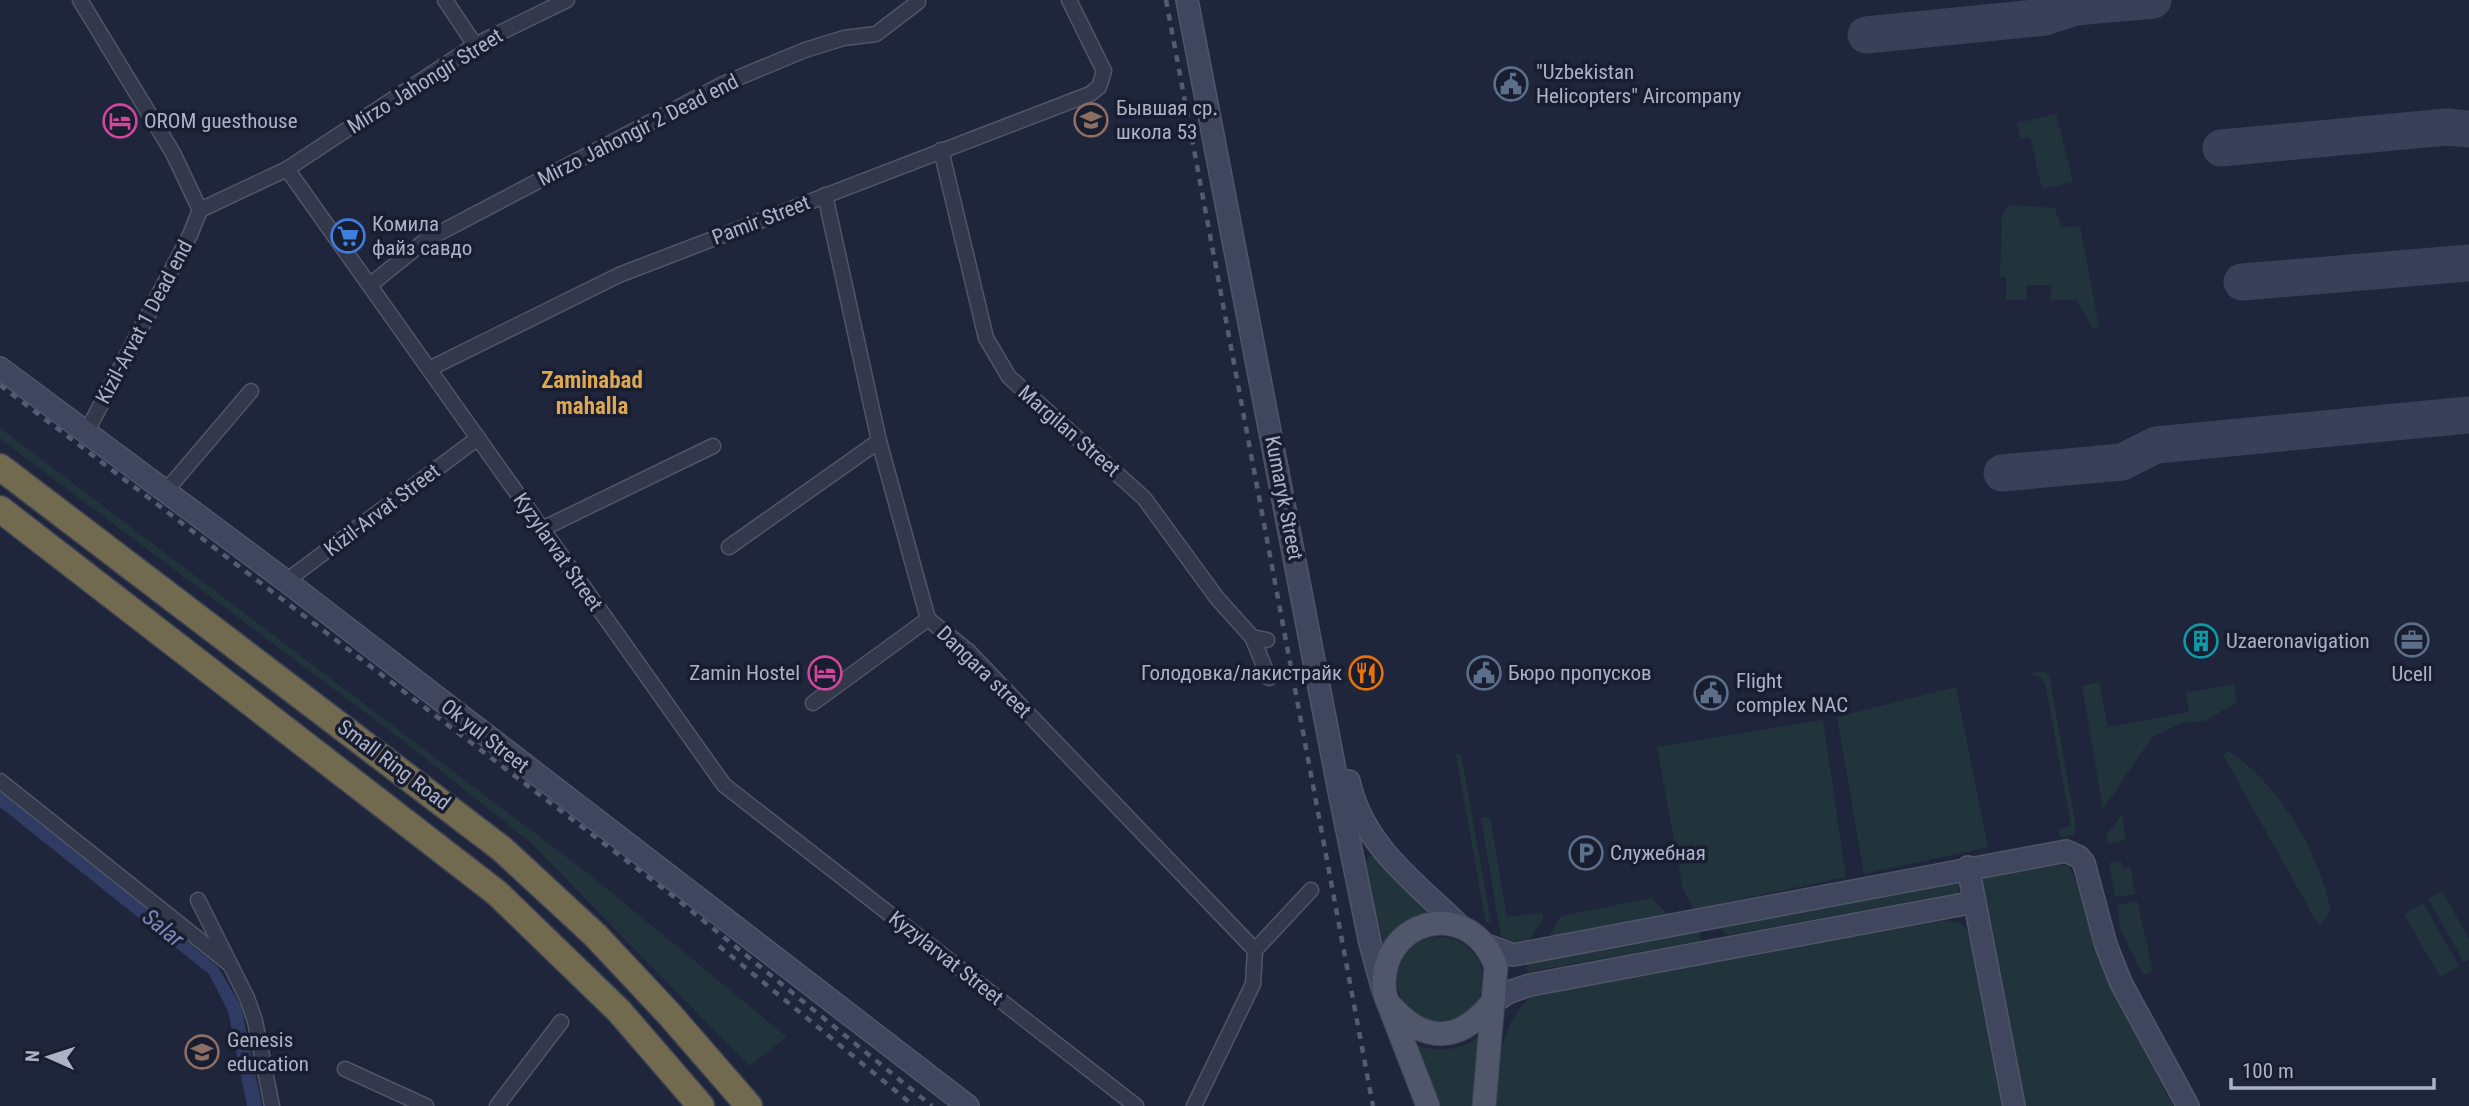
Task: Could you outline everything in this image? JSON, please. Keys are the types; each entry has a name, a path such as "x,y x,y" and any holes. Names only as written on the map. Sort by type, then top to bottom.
{"highway":[{"name":"Small Ring Road","path":"0,467 447,805 510,856 624,965 749,1106"},
{"name":"Small Ring Road","path":"0,509 489,886 619,1011 701,1106"}],"main road":[{"name":"Kumaryk Street","path":"1187,0 1370,943 1385,995 1428,1106"},
{"name":"Kumaryk Street","path":"1199,0 1350,787 1363,823 1379,848 1460,926 1485,944"},
{"name":"Ok yul Street","path":"0,368 286,582 968,1106"},
{"path":"1485,944 1513,955 2062,850 2079,857 2121,983 2188,1106"},
{"path":"1968,867 2014,1106"},
{"path":"1491,1004 1509,992 1530,985 1975,902"},
{"path":"1707,917 1713,951"},
{"name":"Kumaryk Street","path":"1460,926 1431,923 1401,939 1386,968 1385,995 1405,1020 1431,1033 1463,1030 1476,1021 1491,1004"},
{"path":"1484,1106 1491,1004 1496,991 1496,967 1485,944"}],"street":[{"path":"80,0 173,153 200,210 287,169"},
{"path":"445,0 475,45"},
{"name":"Mirzo Jahongir Street","path":"287,169 475,45 567,0"},
{"name":"Pamir Street","path":"429,369 619,275 1076,101 1100,87 1104,79 1103,65 1069,0"},
{"name":"Mirzo Jahongir 2 Dead end","path":"370,285 426,240 711,90 805,50 844,38 876,34 918,2"},
{"name":"Margilan Street","path":"942,150 986,338 1009,377 1144,498 1217,597 1260,638 1269,678"},
{"name":"Kyzylarvat Street","path":"287,169 724,785 1136,1106"},
{"name":"Dangara street","path":"825,195 879,440 928,619 968,651 1255,950"},
{"name":"Kizil-Arvat 1 Dead end","path":"86,433 190,235 200,210"},
{"path":"165,492 251,391"},
{"name":"Kizil-Arvat Street","path":"286,582 478,438"},
{"path":"729,547 879,440"},
{"path":"542,529 713,446"},
{"path":"813,703 928,619"},
{"path":"0,781 227,962"},
{"path":"1194,1106 1253,984 1255,950 1311,890"},
{"path":"198,900 256,1021 272,1106"},
{"path":"497,1106 561,1022"},
{"path":"345,1069 426,1106"}],"shaded area":[{"path":"2056,114 2073,182 2042,189 2030,137 2021,139 2017,123"},
{"path":"2009,205 2055,208 2061,228 2080,226 2099,327 2093,328 2076,300 2051,300 2051,285 2027,285 2026,300 2006,300 2006,277 2000,277 2002,216"},
{"path":"0,428 590,875 787,1037 749,1066 530,842 406,743 0,439"},
{"path":"2043,671 2049,674 2076,828 2073,835 2060,837 2059,829 2071,826 2046,687 2042,678 2029,674"},
{"path":"2099,682 2108,727 2189,712 2186,693 2234,684 2237,702 2205,721 2182,723 2152,737 2103,809 2082,686"},
{"path":"1956,687 1988,847 1864,874 1837,717"},
{"path":"1823,720 1846,877 1694,909 1683,889 1657,747"},
{"path":"2228,751 2264,781 2280,800 2306,843 2317,865 2331,911 2319,926 2223,755"},
{"path":"1461,754 1491,922 1486,923 1456,755"},
{"path":"2122,814 2126,840 2108,844 2106,836"},
{"path":"1490,817 1507,917 1542,913 1543,919 1528,941 1515,943 1501,936 1481,818"},
{"path":"1369,856 1376,856 1437,914 1395,932 1383,944 1365,865"},
{"path":"2121,861 2123,868 2131,867 2135,894 2115,897 2109,863"},
{"path":"2055,863 2068,866 2074,875 2110,985 2173,1106 2024,1106 1981,886 1984,878 1992,874"},
{"path":"1958,881 1960,886 1957,893 1728,935 1722,931 1723,926"},
{"path":"2442,891 2469,939 2469,959 2464,962 2428,899"},
{"path":"1652,898 1669,916 1545,943 1561,916"},
{"path":"2137,901 2153,971 2143,975 2121,931 2117,905"},
{"path":"2423,903 2459,966 2440,977 2404,914"},
{"path":"1944,920 1959,923 1971,932 2006,1106 1496,1106 1500,1060 1508,1028 1525,1002 1537,993"},
{"path":"1699,930 1701,941 1527,972 1527,960"},
{"path":"1440,937 1456,941 1470,950 1479,964 1483,980 1479,996 1470,1010 1456,1019 1440,1023 1424,1019 1410,1010 1401,996 1397,980 1401,964 1410,950 1424,941"},
{"path":"1481,1034 1473,1106 1442,1106 1415,1045 1450,1049 1467,1044"}],"water":[{"name":"Salar","path":"0,789 218,967 241,1006 262,1106 247,1106 228,1011 209,974 0,807"}],"taxiway":[{"path":"1866,35 2045,17 2076,7 2153,0"},
{"path":"2221,148 2447,127 2469,129"},
{"path":"2242,282 2469,263"},
{"path":"2002,473 2122,462 2156,445 2469,415"}],"railway":[{"path":"1166,0 1373,1106"},
{"path":"0,385 673,896 932,1106"},
{"path":"719,946 914,1106"}],"place":[{"name":"\"Uzbekistan Helicopters\" Aircompany","path":"1511,84"},
{"name":"Бывшая ср. школа 53","path":"1091,120"},
{"name":"OROM guesthouse","path":"120,121"},
{"name":"Комила файз савдо","path":"348,236"},
{"name":"Ucell","path":"2412,640"},
{"name":"Uzaeronavigation","path":"2201,641"},
{"name":"Zamin Hostel","path":"825,673"},
{"name":"Голодовка/лакистрайк","path":"1366,673"},
{"name":"Бюро пропусков","path":"1484,673"},
{"name":"Flight complex NAC","path":"1711,693"},
{"name":"Служебная","path":"1586,853"},
{"name":"Genesis education","path":"202,1052"}],"district":[{"name":"Zaminabad mahalla","path":"592,393"}]}
